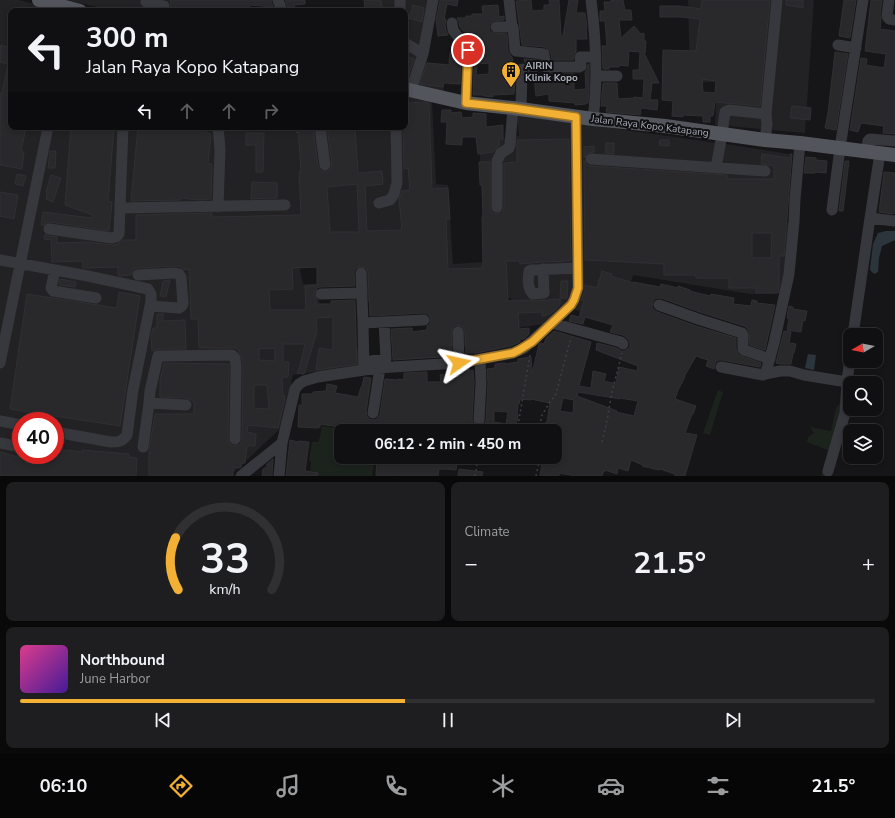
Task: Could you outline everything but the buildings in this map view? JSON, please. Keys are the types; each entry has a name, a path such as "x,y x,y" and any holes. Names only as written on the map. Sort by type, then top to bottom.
{"main road":[{"path":"39,0 54,2 69,8"},
{"name":"Jalan Raya Kopo Katapang","path":"408,90 466,103 517,108 576,117 800,143 895,156"}],"street":[{"path":"408,90 423,54 433,0"},
{"path":"509,0 516,52 544,54 546,67 579,67 581,66 580,57 595,57"},
{"path":"591,0 596,76 593,119"},
{"path":"765,140 767,124 766,114 777,0"},
{"path":"832,210 863,0"},
{"path":"889,0 887,16 889,19 895,20"},
{"path":"145,4 164,6"},
{"path":"452,23 453,30 468,50 466,103"},
{"path":"496,27 512,26"},
{"path":"408,44 423,54"},
{"path":"838,45 856,48"},
{"path":"497,207 497,161 501,153 509,148 510,145 522,69"},
{"path":"596,76 617,76"},
{"path":"716,168 725,112 729,110 766,114"},
{"path":"279,476 282,443 295,389 304,381 372,366 459,363 513,353 532,342 571,305 578,288 576,117"},
{"path":"0,363 47,130"},
{"path":"49,229 112,238 119,234 123,130"},
{"path":"218,130 220,150 218,206"},
{"path":"321,130 325,165"},
{"path":"379,203 390,200 394,194 397,184 396,130"},
{"path":"854,328 870,218 873,152 868,140 895,141"},
{"path":"765,374 770,359 788,274 794,222 800,143"},
{"path":"591,159 766,171"},
{"path":"120,208 284,205"},
{"path":"870,218 895,221"},
{"path":"0,260 88,276 148,289 151,294 151,301 133,390 127,435 124,440 111,442 64,434"},
{"path":"543,269 578,268"},
{"path":"55,270 52,288 53,291 96,298"},
{"path":"361,272 363,323 372,366 373,413"},
{"path":"138,275 175,273 179,274 181,277 182,306 178,308 150,306"},
{"path":"321,294 362,293"},
{"path":"659,305 698,320 742,333 744,350 770,359"},
{"path":"363,323 424,320"},
{"path":"372,366 386,359 384,322"},
{"path":"552,323 621,342 623,344"},
{"path":"458,332 459,363"},
{"path":"143,447 150,391 158,356 232,356 235,358 235,439"},
{"path":"479,420 481,384 480,359"},
{"path":"721,368 765,374 790,371 804,375 843,382"},
{"path":"133,390 150,391"},
{"path":"149,403 186,405"},
{"path":"828,471 845,416"},
{"path":"0,421 12,423"},
{"path":"0,443 12,445"},
{"path":"241,476 282,443"}],"path":[{"path":"541,424 541,417 544,410 556,394 573,328"},
{"path":"518,424 532,342"},
{"path":"602,442 612,392 624,346 623,344"},
{"path":"475,476 477,464"},
{"path":"536,476 538,464"}],"shaded area":[{"path":"0,0 19,0 50,8 8,8 8,130 408,130 408,94 432,101 436,184 448,185 453,264 485,262 479,140 519,136 517,115 789,154 784,222 790,222 782,293 750,294 633,275 623,311 611,323 563,305 543,324 510,329 511,298 473,299 473,347 429,346 430,302 368,302 365,269 299,265 303,284 317,284 321,316 344,316 345,349 361,348 361,366 293,375 281,428 232,474 223,476 0,476"},
{"path":"65,0 187,0 186,8 102,8"},
{"path":"365,0 437,0 423,62 446,64 443,94 408,84 408,8 365,8"},
{"path":"688,0 814,0 805,133 715,125 717,82 690,82"},
{"path":"895,231 895,240 882,246 878,272 874,274 870,270 873,244 878,233"},
{"path":"808,354 816,355 814,370 805,368"},
{"path":"718,390 723,392 710,435 703,433"},
{"path":"842,400 843,416 848,416 848,424 843,424 843,435 832,475 833,476 821,476 828,450 807,442 808,437 814,433 810,427 831,431 836,408"},
{"path":"322,426 334,428 334,464 374,464 372,476 310,476 311,462 309,460 312,442 318,442"}],"place":[{"name":"AIRIN Klinik Kopo","path":"511,88"}],"route":[{"path":"459,363 513,353 524,348 571,305 578,288 576,117 466,103 468,50"}]}
